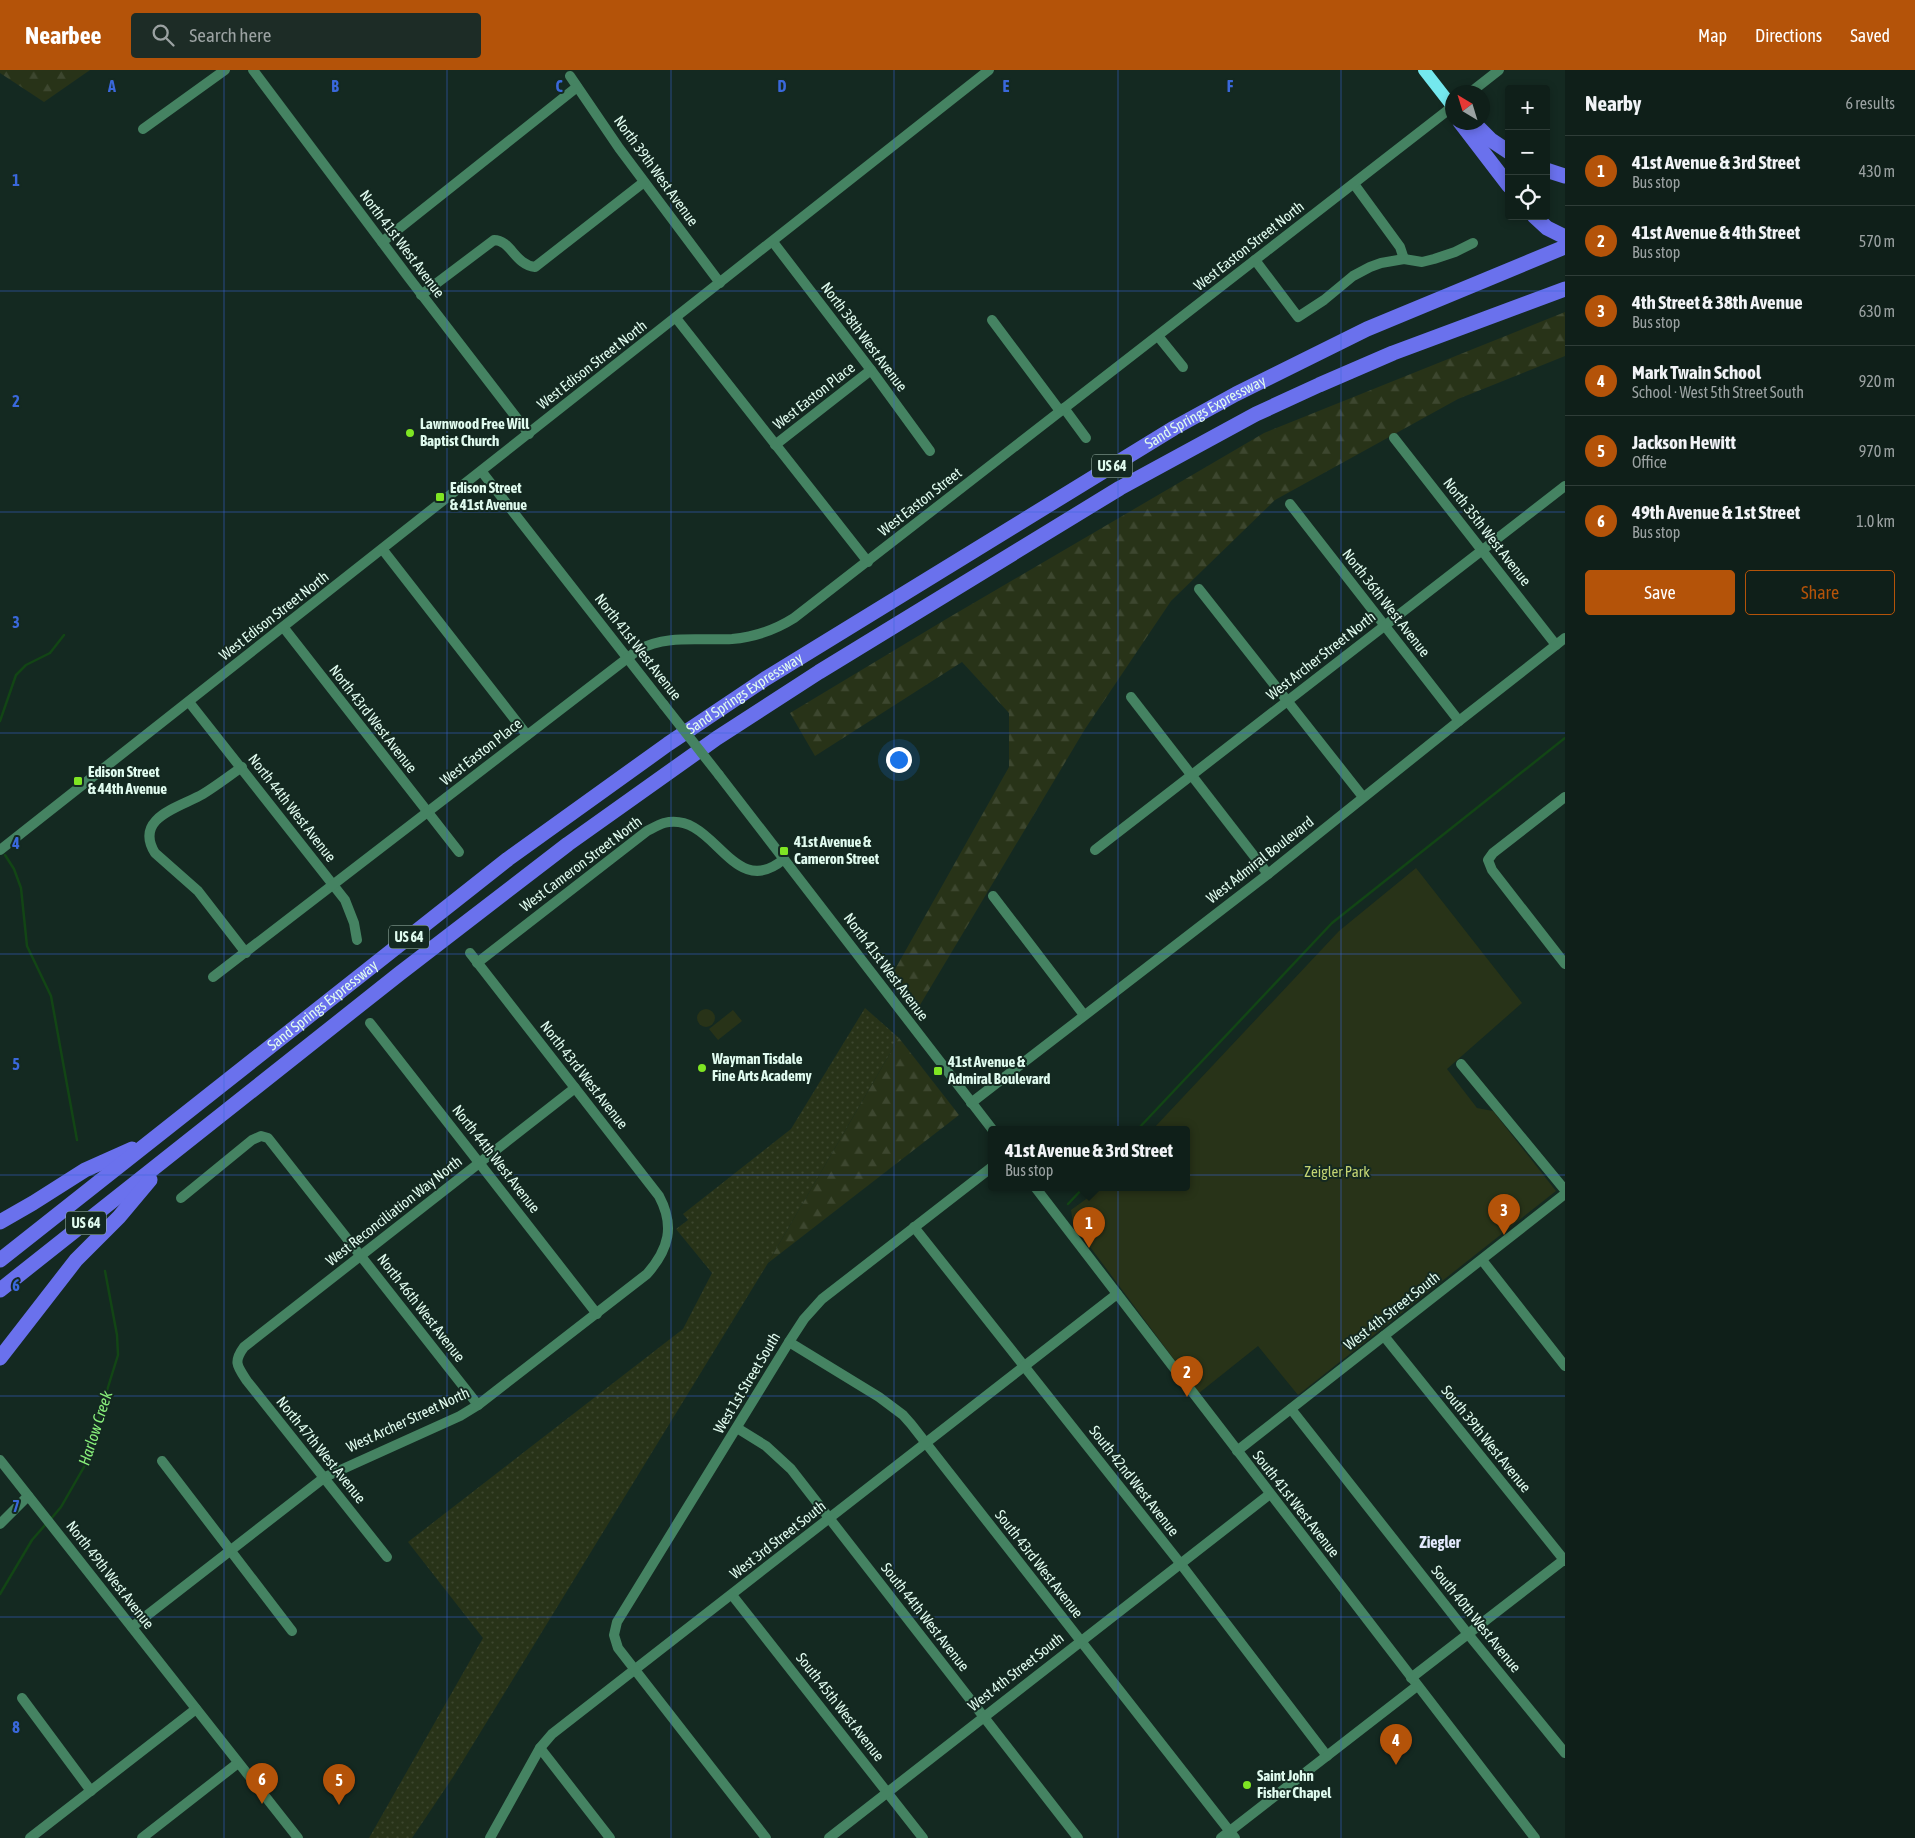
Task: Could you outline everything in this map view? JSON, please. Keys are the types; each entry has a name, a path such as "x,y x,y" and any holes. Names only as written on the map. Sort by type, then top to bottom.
{"highway":[{"path":"1466,130 1505,181"},
{"path":"1481,130 1491,140 1505,149"},
{"path":"1550,171 1565,176"},
{"path":"1538,220 1547,228 1565,237"},
{"name":"Sand Springs Expressway","path":"0,1260 508,859 668,744 765,679 999,534 1205,410 1367,329 1565,247"},
{"name":"Sand Springs Expressway","path":"0,1290 568,844 717,738 843,656 1120,488 1256,414 1386,356 1565,288"},
{"path":"0,1222 34,1203 85,1170 156,1138"},
{"path":"0,1358 70,1266 119,1217 171,1156"}],"main road":[{"path":"1424,70 1445,98"}],"street":[{"path":"143,129 224,70"},
{"name":"North 41st West Avenue","path":"253,70 529,434"},
{"name":"West Edison Street North","path":"0,850 482,472 989,70"},
{"path":"1480,85 1499,70"},
{"name":"North 39th West Avenue","path":"570,76 644,182 720,283"},
{"path":"382,242 577,87"},
{"name":"West Easton Street North","path":"1062,409 1445,112"},
{"path":"421,294 494,240 502,242 521,262 535,267 644,182"},
{"path":"1354,184 1400,247 1404,259"},
{"name":"North 38th West Avenue","path":"773,242 930,451"},
{"path":"1255,260 1298,317 1324,300 1361,271 1381,263 1404,259 1422,262 1434,259 1473,243"},
{"path":"676,318 868,562"},
{"path":"992,320 1086,438"},
{"path":"1158,336 1183,367"},
{"name":"West Easton Place","path":"775,445 871,370"},
{"name":"West Easton Street","path":"794,618 1062,409"},
{"name":"North 35th West Avenue","path":"1394,438 1556,645"},
{"name":"North 41st West Avenue","path":"482,472 719,774 971,1103"},
{"name":"West Archer Street North","path":"1096,850 1565,486"},
{"name":"North 36th West Avenue","path":"1290,504 1459,720"},
{"path":"383,550 527,735"},
{"path":"1199,589 1363,797"},
{"name":"West Easton Place","path":"213,977 645,646 660,641 744,638 777,628 794,618"},
{"name":"North 43rd West Avenue","path":"284,628 458,852"},
{"name":"West Admiral Boulevard","path":"971,1103 1010,1075 1084,1015 1268,874 1459,720 1565,638"},
{"path":"1131,697 1268,874"},
{"name":"North 44th West Avenue","path":"189,702 334,885 349,908 358,940"},
{"path":"242,767 204,793 164,813 156,820 150,830 150,841 155,854 198,891 246,953"},
{"path":"1565,796 1493,853 1488,860 1492,870 1565,964"},
{"name":"West Cameron Street North","path":"477,962 647,831 664,823 680,822 696,828 704,833 730,860 746,869 762,871 773,868 784,859"},
{"path":"993,896 1084,1015"},
{"name":"North 43rd West Avenue","path":"470,953 659,1196 668,1220"},
{"name":"North 44th West Avenue","path":"370,1023 597,1314"},
{"path":"1461,1064 1565,1190"},
{"name":"West Reconciliation Way North","path":"236,1360 244,1347 575,1088"},
{"path":"971,1103 990,1126"},
{"name":"North 46th West Avenue","path":"181,1198 252,1140 265,1136 272,1142 362,1255 478,1405"},
{"name":"West 1st Street South","path":"766,1838 616,1644 614,1635 617,1622 804,1319 822,1298 988,1170"},
{"name":"South 41st West Avenue","path":"1038,1191 1535,1838"},
{"name":"West 4th Street South","path":"1237,1451 1565,1194"},
{"name":"West Archer Street North","path":"132,1627 324,1477 460,1416 478,1405 647,1274 656,1264 667,1241 668,1220"},
{"name":"South 42nd West Avenue","path":"914,1227 1180,1563 1327,1756"},
{"path":"1482,1260 1565,1366"},
{"name":"West 3rd Street South","path":"490,1838 540,1748 552,1734 1117,1294"},
{"name":"South 39th West Avenue","path":"1384,1336 1565,1560"},
{"name":"South 43rd West Avenue","path":"789,1342 892,1406 911,1424 1233,1835"},
{"name":"North 47th West Avenue","path":"236,1360 238,1368 247,1381 387,1557"},
{"name":"South 40th West Avenue","path":"1291,1408 1468,1634 1565,1754"},
{"name":"South 44th West Avenue","path":"737,1428 766,1446 791,1470 1078,1838"},
{"name":"North 49th West Avenue","path":"0,1460 298,1838"},
{"path":"162,1461 292,1631"},
{"name":"West 4th Street South","path":"829,1838 1270,1494"},
{"path":"0,1524 30,1499"},
{"path":"1221,1838 1233,1835 1468,1634 1565,1560"},
{"name":"South 45th West Avenue","path":"732,1595 924,1838"},
{"path":"22,1698 91,1791"},
{"path":"30,1838 196,1709"},
{"path":"540,1748 610,1838"},
{"path":"142,1838 238,1763"}],"green space":[{"path":"0,70 90,70 44,102 0,73"},
{"path":"1565,312 1565,356 1458,399 1275,500 1171,601 1085,729 914,1015 889,980 1009,767 1009,713 962,662 815,756 790,713 1264,433"},
{"name":"Zeigler Park","path":"1416,868 1522,1003 1447,1069 1477,1108 1493,1111 1556,1191 1298,1395 1258,1346 1199,1393 1073,1224 1071,1210 1096,1191 1190,1191 1190,1126 1156,1126 1339,931"},
{"path":"865,1008 899,1038 768,1263 453,1777 412,1838 369,1838 483,1638 408,1542 683,1329 712,1273 676,1229 688,1220 683,1214 791,1129"},
{"path":"702,1009 710,1009 715,1014 713,1025 702,1027 697,1022 697,1014"},
{"path":"733,1010 742,1021 718,1040 709,1029"},
{"path":"899,1038 959,1115 768,1263"}],"waterway":[{"name":"Harlow Creek","path":"0,721 16,675 26,665 50,653 64,635"},
{"path":"1141,1126 1332,923 1565,738"},
{"name":"Harlow Creek","path":"5,855 14,869 21,888 27,946 51,996 77,1140"},
{"path":"1068,1204 1080,1191"},
{"name":"Harlow Creek","path":"50,1520 61,1507 88,1460 118,1355 117,1335 105,1271"},
{"name":"Harlow Creek","path":"0,1594 32,1540 46,1524"}],"place":[{"name":"Lawnwood Free Will Baptist Church","path":"410,433"},
{"name":"Edison Street & 41st Avenue","path":"440,497"},
{"name":"Edison Street & 44th Avenue","path":"78,781"},
{"name":"41st Avenue & Cameron Street","path":"784,851"},
{"name":"Wayman Tisdale Fine Arts Academy","path":"702,1068"},
{"name":"41st Avenue & Admiral Boulevard","path":"938,1071"},
{"name":"4th Street & 38th Avenue","path":"1504,1235"},
{"name":"41st Avenue & 3rd Street","path":"1089,1248"},
{"name":"41st Avenue & 4th Street","path":"1187,1397"},
{"name":"Mark Twain School","path":"1396,1765"},
{"name":"Saint John Fisher Chapel","path":"1247,1785"},
{"name":"49th Avenue & 1st Street","path":"262,1804"},
{"name":"Jackson Hewitt","path":"339,1805"}],"district":[{"name":"Ziegler","path":"1440,1542"}]}
